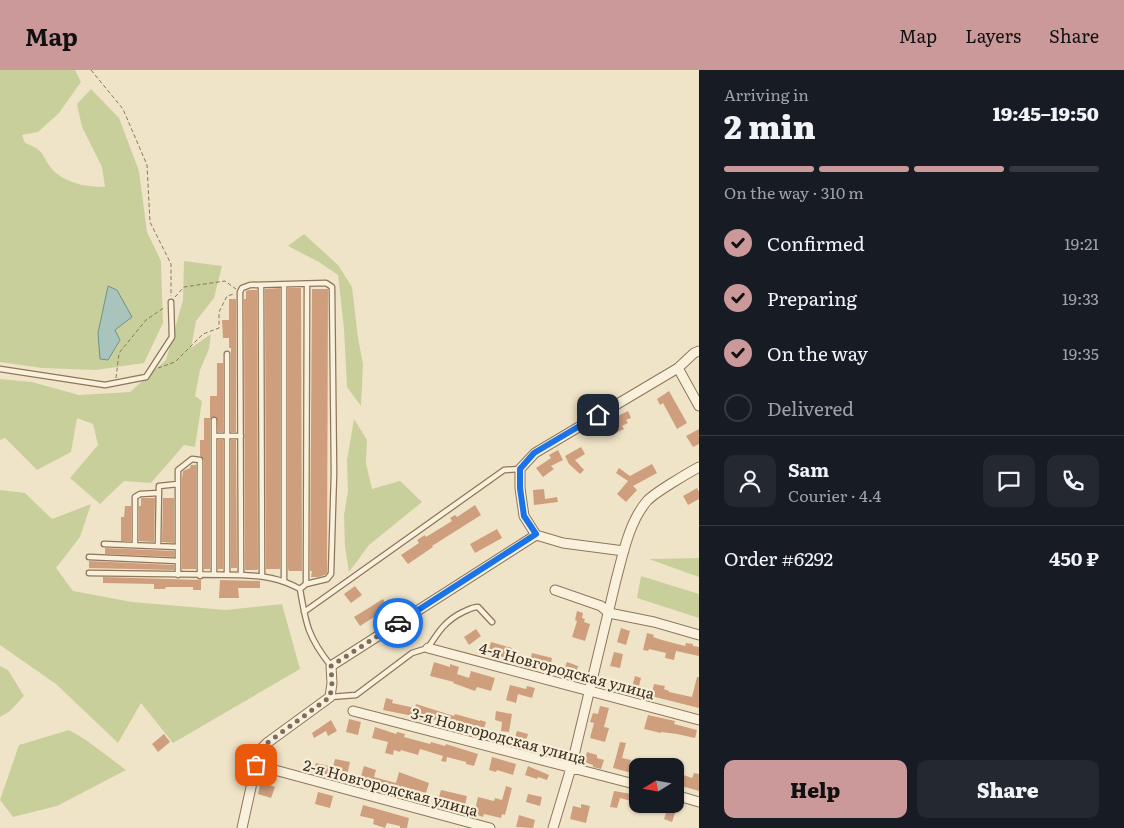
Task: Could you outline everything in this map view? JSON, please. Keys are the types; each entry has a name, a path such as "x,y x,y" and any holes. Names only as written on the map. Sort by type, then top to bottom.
{"street":[{"path":"624,551 563,543 536,534 524,516 520,488 520,469 534,453 678,368 694,353 699,351"},
{"path":"678,368 699,406"},
{"path":"553,828 571,768 588,690 624,551 635,521 648,500 699,467"},
{"path":"242,828 259,751 267,743 330,697 332,683 331,666 536,534"},
{"path":"555,590 601,606 609,612 699,635"},
{"name":"4-я Новгородская улица","path":"428,648 699,720"},
{"name":"3-я Новгородская улица","path":"353,711 629,783"},
{"name":"2-я Новгородская улица","path":"256,765 490,828"},
{"path":"684,798 699,802"}],"lane":[{"path":"241,575 240,292 242,288 250,286 326,283 332,287 334,474 331,574 327,579 306,584 300,590"},
{"path":"306,584 307,284"},
{"path":"284,285 284,581"},
{"path":"261,286 262,576"},
{"path":"0,369 105,385 146,377 172,337 171,302"},
{"path":"227,354 227,575"},
{"path":"214,420 214,575"},
{"path":"214,436 240,436"},
{"path":"178,575 178,470 192,459 200,460 200,576"},
{"path":"304,612 504,470 520,469"},
{"path":"158,546 159,486 178,484"},
{"path":"135,545 135,497 140,494 159,493"},
{"path":"104,544 178,547"},
{"path":"90,557 178,561"},
{"path":"89,574 262,576 284,581 300,590"},
{"path":"300,590 307,627 316,648 331,666"},
{"path":"330,697 356,694 412,654 428,648 439,630 451,618 472,608 478,607 481,609 492,622"}],"path":[{"path":"91,70 123,109 147,165 150,222 171,264 171,302"},
{"path":"150,371 175,362 203,334 219,328 218,312 227,296 240,292"}],"green space":[{"path":"0,70 75,70 81,82 59,113 38,132 22,135 25,143 41,152 56,173 73,182 105,187 102,167 82,127 77,104 91,89 119,118 139,171 147,232 161,261 163,323 144,363 96,370 42,368 0,362"},
{"path":"304,234 338,265 352,287 363,364 361,406 347,387 344,329 338,275 319,262 288,246"},
{"path":"184,261 222,266 214,298 196,321 191,348 211,334 209,349 200,370 195,396 202,401 195,447 184,445 151,483 124,481 100,504 70,478 98,445 93,424 77,418 71,452 37,470 5,438 0,440 0,379 32,382 79,395 130,392 166,360 183,300"},
{"path":"354,419 367,440 366,463 372,489 400,481 422,502 369,545 349,572 345,547 344,515 348,491 347,460"},
{"path":"0,490 25,493 52,519 91,504 80,537 56,568 73,591 132,602 226,610 282,604 300,669 173,743 141,703 118,743 56,684 0,645"},
{"path":"699,558 699,577 649,559"},
{"path":"641,576 699,594 699,618 637,598"},
{"path":"0,666 8,670 24,696 10,711 0,717"},
{"path":"69,730 86,740 126,770 57,806 13,817 0,800 19,745"}],"water":[{"path":"108,286 117,290 132,317 115,330 120,340 108,360 100,359 98,333"}],"building":[{"path":"280,288 280,569 266,569 265,289"},
{"path":"288,288 301,288 302,571 289,571 288,569"},
{"path":"312,289 328,289 327,573 319,577 311,577 312,571 310,571"},
{"path":"257,290 257,570 245,570 244,299 246,299 246,291"},
{"path":"229,299 236,299 236,432 231,432 231,348 229,348 229,338 223,338 222,320 229,320"},
{"path":"217,363 223,363 223,432 218,432 217,418 212,417 210,420 210,569 204,569 204,460 200,456 200,440 204,440 204,418 210,418 210,396 217,396"},
{"path":"669,391 687,423 677,429 663,403 660,405 657,399"},
{"path":"628,411 631,418 626,420 628,423 622,426 624,429 612,435 606,422"},
{"path":"699,429 699,444 693,447 686,436"},
{"path":"218,440 223,440 223,569 218,569"},
{"path":"231,440 236,440 237,568 231,568"},
{"path":"581,447 585,454 575,460 584,470 580,474 569,464 565,456"},
{"path":"558,450 563,460 551,466 554,469 543,477 536,468 551,458 549,455"},
{"path":"652,464 657,473 633,486 637,490 626,502 617,494 628,481 616,473 619,468 630,476"},
{"path":"191,465 196,465 196,569 182,569 182,479 183,471 190,468"},
{"path":"697,488 699,499 688,505 683,496"},
{"path":"544,489 545,499 557,497 558,502 534,505 533,490"},
{"path":"141,498 155,498 154,542 139,541 139,506 141,506"},
{"path":"163,498 174,498 174,543 162,542"},
{"path":"475,505 481,515 432,546 408,564 401,555 419,543 417,540 425,535 426,537 452,521 450,518 455,515 457,517"},
{"path":"125,506 131,506 131,541 121,541 121,517 124,517"},
{"path":"497,529 502,538 475,553 470,544"},
{"path":"105,548 174,551 174,557 105,554"},
{"path":"89,561 174,565 174,570 89,568"},
{"path":"103,577 201,580 201,590 193,590 193,587 154,589 154,584 103,583"},
{"path":"220,580 260,581 260,588 238,588 239,598 219,598"},
{"path":"355,586 362,595 351,603 344,594"},
{"path":"383,599 388,608 360,626 354,617"},
{"path":"577,611 583,613 582,618 585,619 584,622 590,624 585,641 572,637 577,621 575,620"},
{"path":"621,628 630,631 626,645 617,642"},
{"path":"476,629 481,636 469,645 464,637"},
{"path":"647,633 654,635 653,637 685,646 686,643 693,644 693,646 699,647 699,656 676,651 674,660 665,658 666,653 649,649 648,651 643,650"},
{"path":"491,642 512,648 509,659 488,653"},
{"path":"614,652 623,654 620,668 610,666"},
{"path":"532,653 552,658 550,670 529,665"},
{"path":"434,662 450,667 450,664 459,667 457,674 469,678 471,671 495,678 491,691 477,687 475,691 454,682 430,676"},
{"path":"567,662 578,666 576,674 570,672 568,679 561,677"},
{"path":"635,676 641,678 639,686 642,687 639,696 630,694"},
{"path":"697,677 699,677 699,708 651,696 654,684 665,686 664,689 669,692 692,697"},
{"path":"510,685 526,689 527,686 535,688 532,698 518,694 516,703 506,700"},
{"path":"386,698 393,700 392,703 415,708 416,704 454,716 455,714 486,722 483,732 458,726 456,731 450,729 451,725 429,718 423,717 422,720 413,718 413,716 383,710"},
{"path":"600,706 609,708 604,727 609,728 605,742 590,738 594,723 590,722 593,713 598,714"},
{"path":"496,711 512,714 509,732 501,731 502,722 495,720"},
{"path":"648,715 675,721 674,724 697,730 695,738 644,729"},
{"path":"349,719 361,722 358,735 346,732"},
{"path":"331,720 337,731 328,736 326,731 314,738 312,733"},
{"path":"375,727 396,734 397,732 405,734 404,737 430,744 431,742 445,746 446,744 478,754 474,766 447,757 446,762 441,761 443,756 420,749 418,755 401,750 400,752 394,750 393,755 385,753 388,742 372,738"},
{"path":"517,731 528,734 525,745 514,741"},
{"path":"164,734 170,742 158,752 152,744"},
{"path":"620,742 626,743 622,758 629,760 629,772 613,768"},
{"path":"587,752 597,755 597,758 604,760 601,769 584,762"},
{"path":"492,757 516,764 513,775 497,770 496,772 489,770"},
{"path":"335,759 350,762 346,780 314,771 316,763 333,767"},
{"path":"364,766 376,770 374,777 396,783 399,772 429,783 426,793 401,786 400,792 359,783"},
{"path":"528,766 549,775 547,780 525,775"},
{"path":"694,773 699,774 699,791 684,787 684,775 692,778"},
{"path":"261,782 275,787 271,798 258,794"},
{"path":"506,786 512,788 505,815 502,814 501,818 484,814 483,817 474,814 478,797 494,801 495,798 502,800"},
{"path":"441,790 467,796 464,810 437,804"},
{"path":"614,791 629,794 629,800 620,798 617,808 610,807"},
{"path":"318,792 333,796 330,808 315,804"},
{"path":"528,794 542,797 540,806 526,802"},
{"path":"581,804 590,806 586,823 570,819 573,806 581,808"},
{"path":"363,805 409,818 407,828 400,828 400,826 387,823 385,828 373,824 374,819 360,816"},
{"path":"666,813 675,813 672,822 664,819"},
{"path":"519,815 535,820 533,828 516,827"}],"way so far":[{"path":"256,765 259,751 267,743 330,697 332,683 331,666 398,623"}],"route":[{"path":"398,623 536,534 524,516 520,488 520,469 534,453 598,415"}]}
